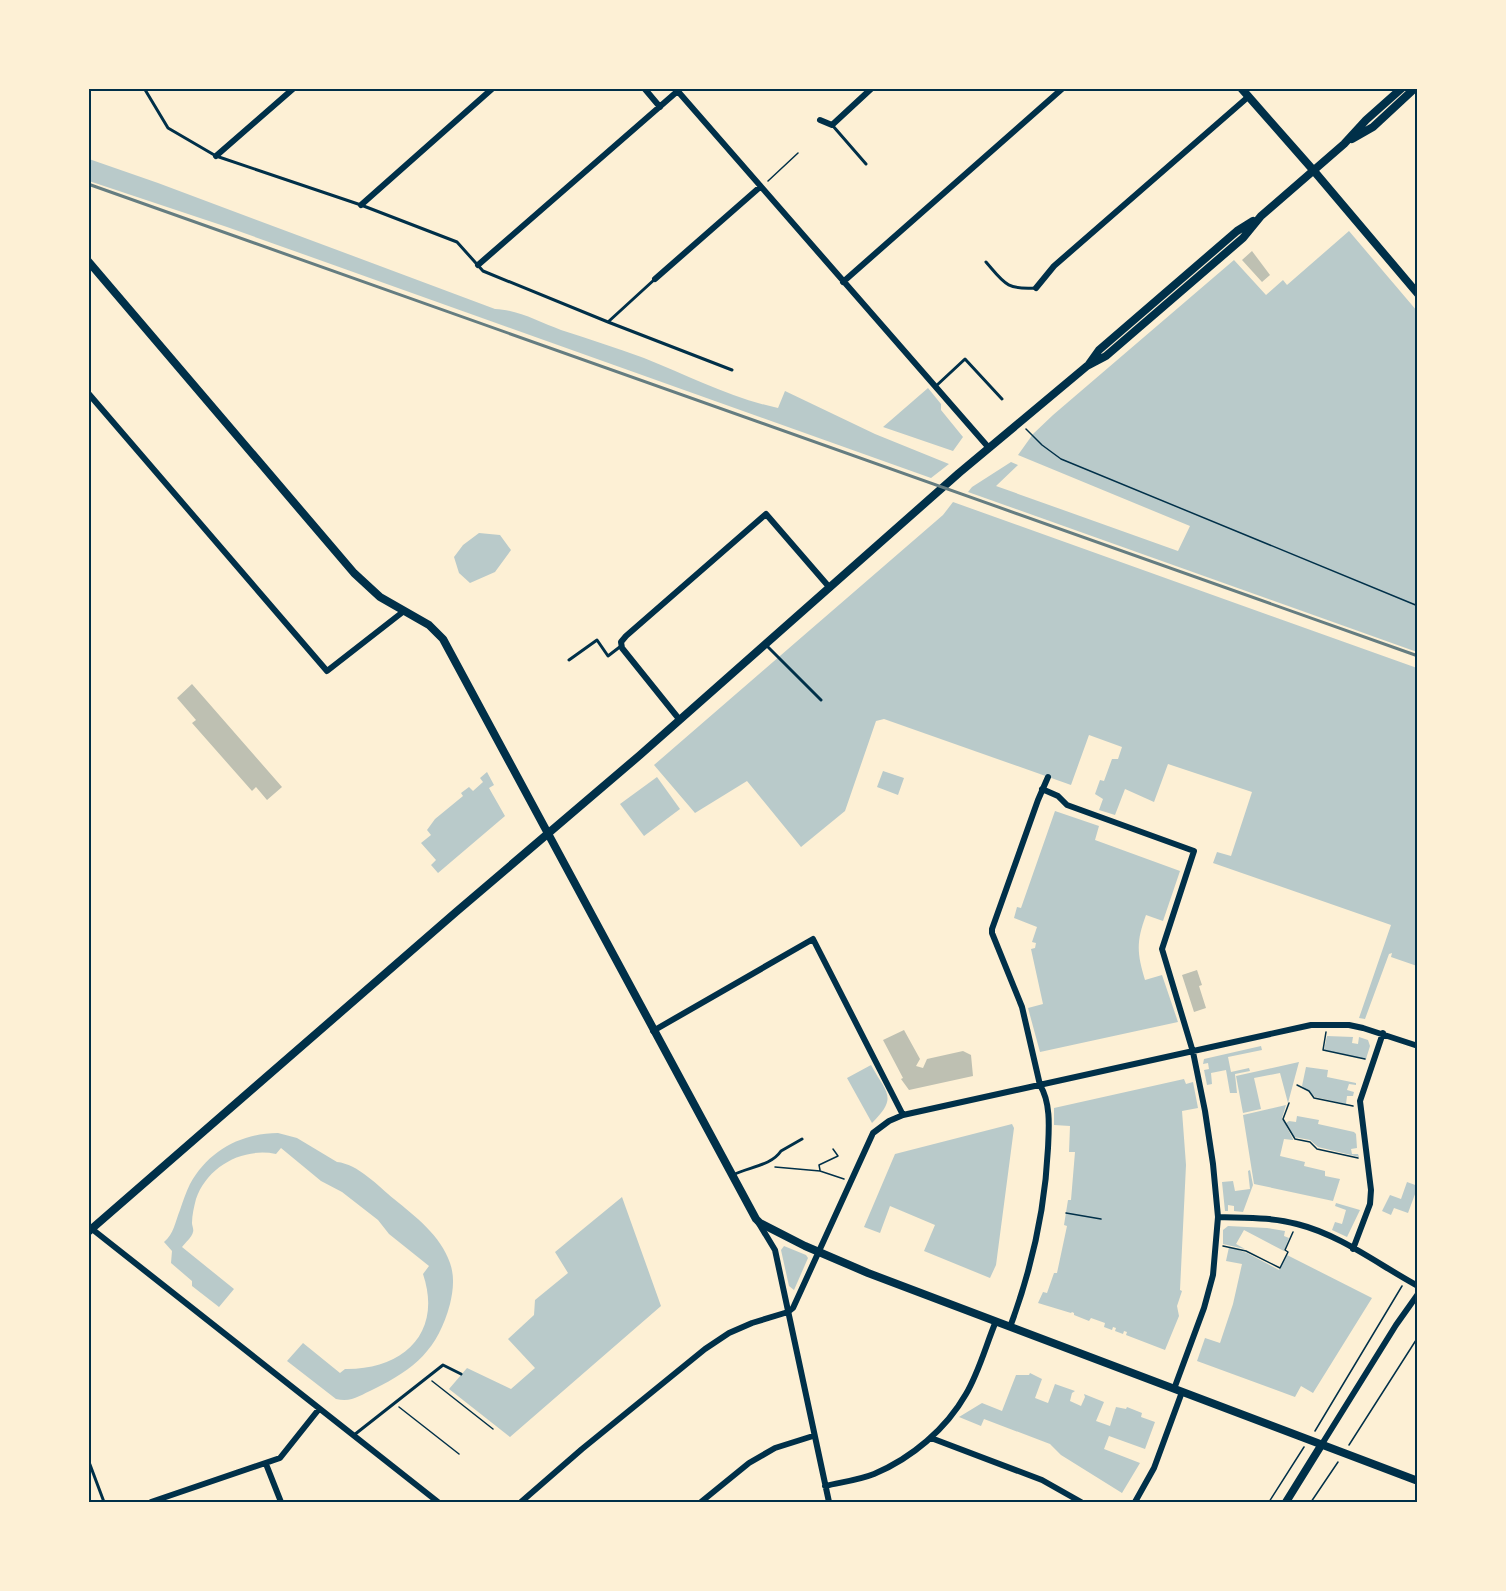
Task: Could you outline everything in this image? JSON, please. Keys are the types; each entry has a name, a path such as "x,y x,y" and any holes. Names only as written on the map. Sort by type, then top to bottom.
{"main road":[{"path":"90,1230 765,645 956,476 1087,366 1099,350 1228,238 1261,216 1314,171 1402,88"},
{"path":"1344,144 1373,127 1415,88"}],"street":[{"path":"216,156 294,88"},
{"path":"360,206 493,88"},
{"path":"644,88 660,106"},
{"path":"820,120 831,125 872,88"},
{"path":"843,282 1063,88"},
{"path":"1241,88 1418,294"},
{"path":"478,266 678,89 760,188 989,448"},
{"path":"1036,288 1054,266 1248,97"},
{"path":"656,279 760,188"},
{"path":"88,261 354,573 380,597 429,625 443,639 653,1030 775,1250 829,1503"},
{"path":"88,393 327,671 404,611"},
{"path":"679,719 621,646 626,636 766,514 830,588"},
{"path":"1010,1327 1026,1281 1043,1210 1049,1127 1046,1094 1040,1085 1022,1007 992,933 1048,777"},
{"path":"1042,789 1058,796 1067,805 1194,850 1162,949 1193,1052 1207,1122 1218,1217 1212,1275 1204,1308 1174,1389"},
{"path":"653,1030 813,939 903,1114"},
{"path":"521,1503 582,1449 705,1348 729,1333 752,1323 788,1312 796,1304 873,1133 889,1121 903,1114 1311,1025 1349,1025 1383,1033 1418,1046"},
{"path":"1353,1249 1370,1204 1371,1190 1360,1101 1383,1033"},
{"path":"1218,1217 1269,1219 1315,1230 1418,1286"},
{"path":"756,1219 766,1227 818,1252 1418,1481"},
{"path":"90,1230 438,1503"},
{"path":"1286,1503 1396,1325 1418,1294"},
{"path":"825,1486 876,1473 931,1438 946,1422 967,1392 996,1321"},
{"path":"1135,1503 1154,1468 1182,1392"},
{"path":"152,1502 280,1458 319,1409"},
{"path":"701,1503 749,1462 775,1448 813,1436"},
{"path":"931,1438 1042,1480 1081,1503"},
{"path":"266,1464 281,1503"}],"lane":[{"path":"144,88 168,128 216,156 457,242 483,271 732,370"},
{"path":"831,125 866,164"},
{"path":"986,262 1005,285 1022,289 1036,288"},
{"path":"608,322 656,279"},
{"path":"935,387 965,358 1002,399"},
{"path":"569,660 597,640 608,656 621,646"},
{"path":"765,645 821,700"},
{"path":"734,1175 759,1166 779,1154 781,1150 802,1139"},
{"path":"353,1436 443,1365 461,1374"},
{"path":"89,1462 104,1503"}],"path":[{"path":"760,188 798,153"},
{"path":"1019,422 1037,441 1061,459 1418,606"},
{"path":"1327,1025 1323,1050 1373,1061"},
{"path":"1297,1085 1309,1091 1314,1098 1361,1108"},
{"path":"1289,1104 1283,1119 1295,1139 1310,1142 1317,1149 1367,1160"},
{"path":"820,1171 819,1166 838,1156 833,1149"},
{"path":"759,1166 820,1171 850,1181"},
{"path":"1066,1213 1101,1219"},
{"path":"1216,1244 1246,1251 1280,1268 1288,1252 1285,1250 1297,1224"},
{"path":"1269,1503 1406,1280"},
{"path":"1311,1503 1418,1337"},
{"path":"427,1377 493,1429"},
{"path":"393,1403 459,1454"}],"shaded area":[{"path":"89,159 495,309 521,314 644,358 710,386 761,404 778,408 785,391 875,434 949,464 931,478 227,227 89,181"},
{"path":"1349,231 1417,311 1417,652 968,492 972,487 1011,462 1018,465 996,486 1178,551 1190,526 1018,455 1033,434 1053,415 1234,260 1266,295 1283,280 1287,285"},
{"path":"928,388 941,404 941,410 963,437 953,451 883,427"},
{"path":"953,502 1417,668 1417,966 1391,957 1392,953 1389,954 1365,1019 1359,1018 1391,925 1213,863 1217,852 1231,856 1252,792 1168,764 1154,802 1125,789 1115,815 1099,810 1103,799 1095,794 1100,780 1104,781 1112,759 1118,759 1122,747 1089,735 1071,785 884,719 876,721 845,811 801,847 747,781 695,813 654,765 943,515"},
{"path":"479,533 500,535 511,550 495,572 470,583 459,573 454,557 463,545"},
{"path":"883,771 904,778 898,795 877,787"},
{"path":"487,772 494,785 489,788 505,816 438,873 431,865 436,860 421,843 431,835 427,830 435,819 463,796 461,793 469,787 473,791 483,782 480,778"},
{"path":"657,777 680,809 644,836 620,804"},
{"path":"1055,811 1099,826 1095,840 1180,871 1163,921 1146,915 1140,933 1139,948 1145,980 1162,975 1178,1022 1040,1052 1028,1008 1043,1004 1031,949 1035,948 1036,943 1032,942 1037,927 1014,918 1017,907 1021,908"},
{"path":"1327,1036 1353,1037 1352,1043 1358,1044 1359,1037 1368,1040 1370,1046 1366,1059 1324,1050"},
{"path":"1261,1046 1262,1050 1228,1057 1231,1072 1249,1068 1250,1071 1235,1074 1237,1093 1230,1093 1226,1070 1211,1073 1212,1084 1207,1085 1204,1070 1209,1069 1208,1063 1203,1064 1204,1059"},
{"path":"1299,1062 1288,1103 1280,1073 1254,1078 1261,1109 1243,1113 1236,1076"},
{"path":"871,1065 887,1095 885,1107 872,1123 847,1078"},
{"path":"1306,1067 1328,1070 1327,1077 1356,1083 1356,1085 1349,1084 1347,1090 1354,1092 1353,1096 1347,1096 1346,1104 1315,1097 1302,1086"},
{"path":"1184,1079 1186,1084 1193,1082 1198,1108 1182,1111 1186,1165 1180,1290 1182,1291 1177,1306 1179,1316 1165,1350 1126,1335 1127,1332 1124,1331 1123,1334 1115,1331 1116,1328 1113,1327 1112,1330 1104,1327 1105,1323 1091,1318 1089,1321 1072,1312 1038,1303 1043,1292 1047,1293 1054,1273 1057,1273 1067,1226 1064,1225 1068,1200 1071,1200 1075,1152 1069,1152 1070,1126 1054,1125 1054,1108"},
{"path":"1286,1105 1282,1118 1293,1140 1284,1139 1280,1156 1305,1162 1304,1166 1325,1171 1325,1176 1340,1179 1333,1201 1254,1184 1243,1115"},
{"path":"1297,1116 1319,1120 1318,1124 1354,1132 1357,1148 1351,1149 1352,1154 1358,1154 1359,1157 1318,1147 1310,1140 1294,1137 1286,1123 1296,1122"},
{"path":"1012,1124 1014,1128 996,1265 990,1278 924,1251 935,1225 890,1206 880,1233 864,1227 895,1154"},
{"path":"278,1133 297,1138 337,1162 353,1167 367,1176 427,1227 446,1253 452,1268 452,1294 445,1320 423,1356 401,1374 351,1399 336,1399 287,1361 303,1343 340,1373 345,1369 366,1368 384,1363 400,1355 413,1344 422,1330 427,1314 428,1295 423,1274 429,1266 389,1234 378,1220 342,1192 321,1181 281,1148 276,1154 251,1154 227,1162 208,1177 196,1199 192,1217 193,1232 182,1247 234,1289 219,1307 192,1286 192,1281 171,1263 172,1251 164,1242 172,1232 190,1184 206,1162 216,1153 239,1140 251,1136"},
{"path":"1250,1170 1253,1185 1243,1212 1234,1211 1234,1206 1228,1205 1228,1211 1225,1211 1222,1182 1233,1181 1235,1191 1250,1189 1248,1171"},
{"path":"1407,1182 1418,1186 1408,1213 1394,1208 1391,1215 1382,1211 1390,1195 1401,1199"},
{"path":"622,1197 661,1306 510,1437 449,1389 467,1368 511,1389 535,1368 508,1339 534,1315 535,1300 568,1273 555,1252"},
{"path":"1336,1203 1360,1210 1347,1237 1332,1230 1335,1222 1342,1224 1346,1210 1335,1206"},
{"path":"1228,1226 1285,1231 1284,1236 1289,1238 1284,1251 1244,1230 1236,1244 1245,1249 1223,1244 1223,1230"},
{"path":"784,1246 808,1258 794,1290 789,1286 781,1250"},
{"path":"1229,1247 1247,1253 1279,1270 1287,1255 1372,1298 1313,1393 1301,1386 1295,1397 1197,1361 1205,1338 1220,1343 1233,1304 1242,1264 1226,1261"},
{"path":"1030,1373 1042,1379 1035,1398 1048,1403 1055,1384 1075,1391 1070,1401 1081,1406 1084,1394 1104,1402 1096,1421 1110,1426 1116,1407 1126,1409 1127,1407 1142,1413 1141,1417 1155,1422 1145,1449 1109,1436 1104,1449 1140,1463 1122,1493 1061,1455 1050,1444 984,1419 981,1426 959,1417 982,1403 1002,1411 1016,1375 1029,1375"}],"building":[{"path":"1252,251 1270,275 1262,282 1242,260"},
{"path":"192,684 282,787 267,800 256,787 252,791 192,723 196,720 177,698"},
{"path":"1197,970 1206,1008 1194,1012 1182,975"},
{"path":"904,1030 920,1059 916,1066 923,1068 927,1059 963,1051 971,1055 973,1076 909,1090 901,1079 903,1078 883,1040"}],"railway":[{"path":"88,184 1418,656"}]}
